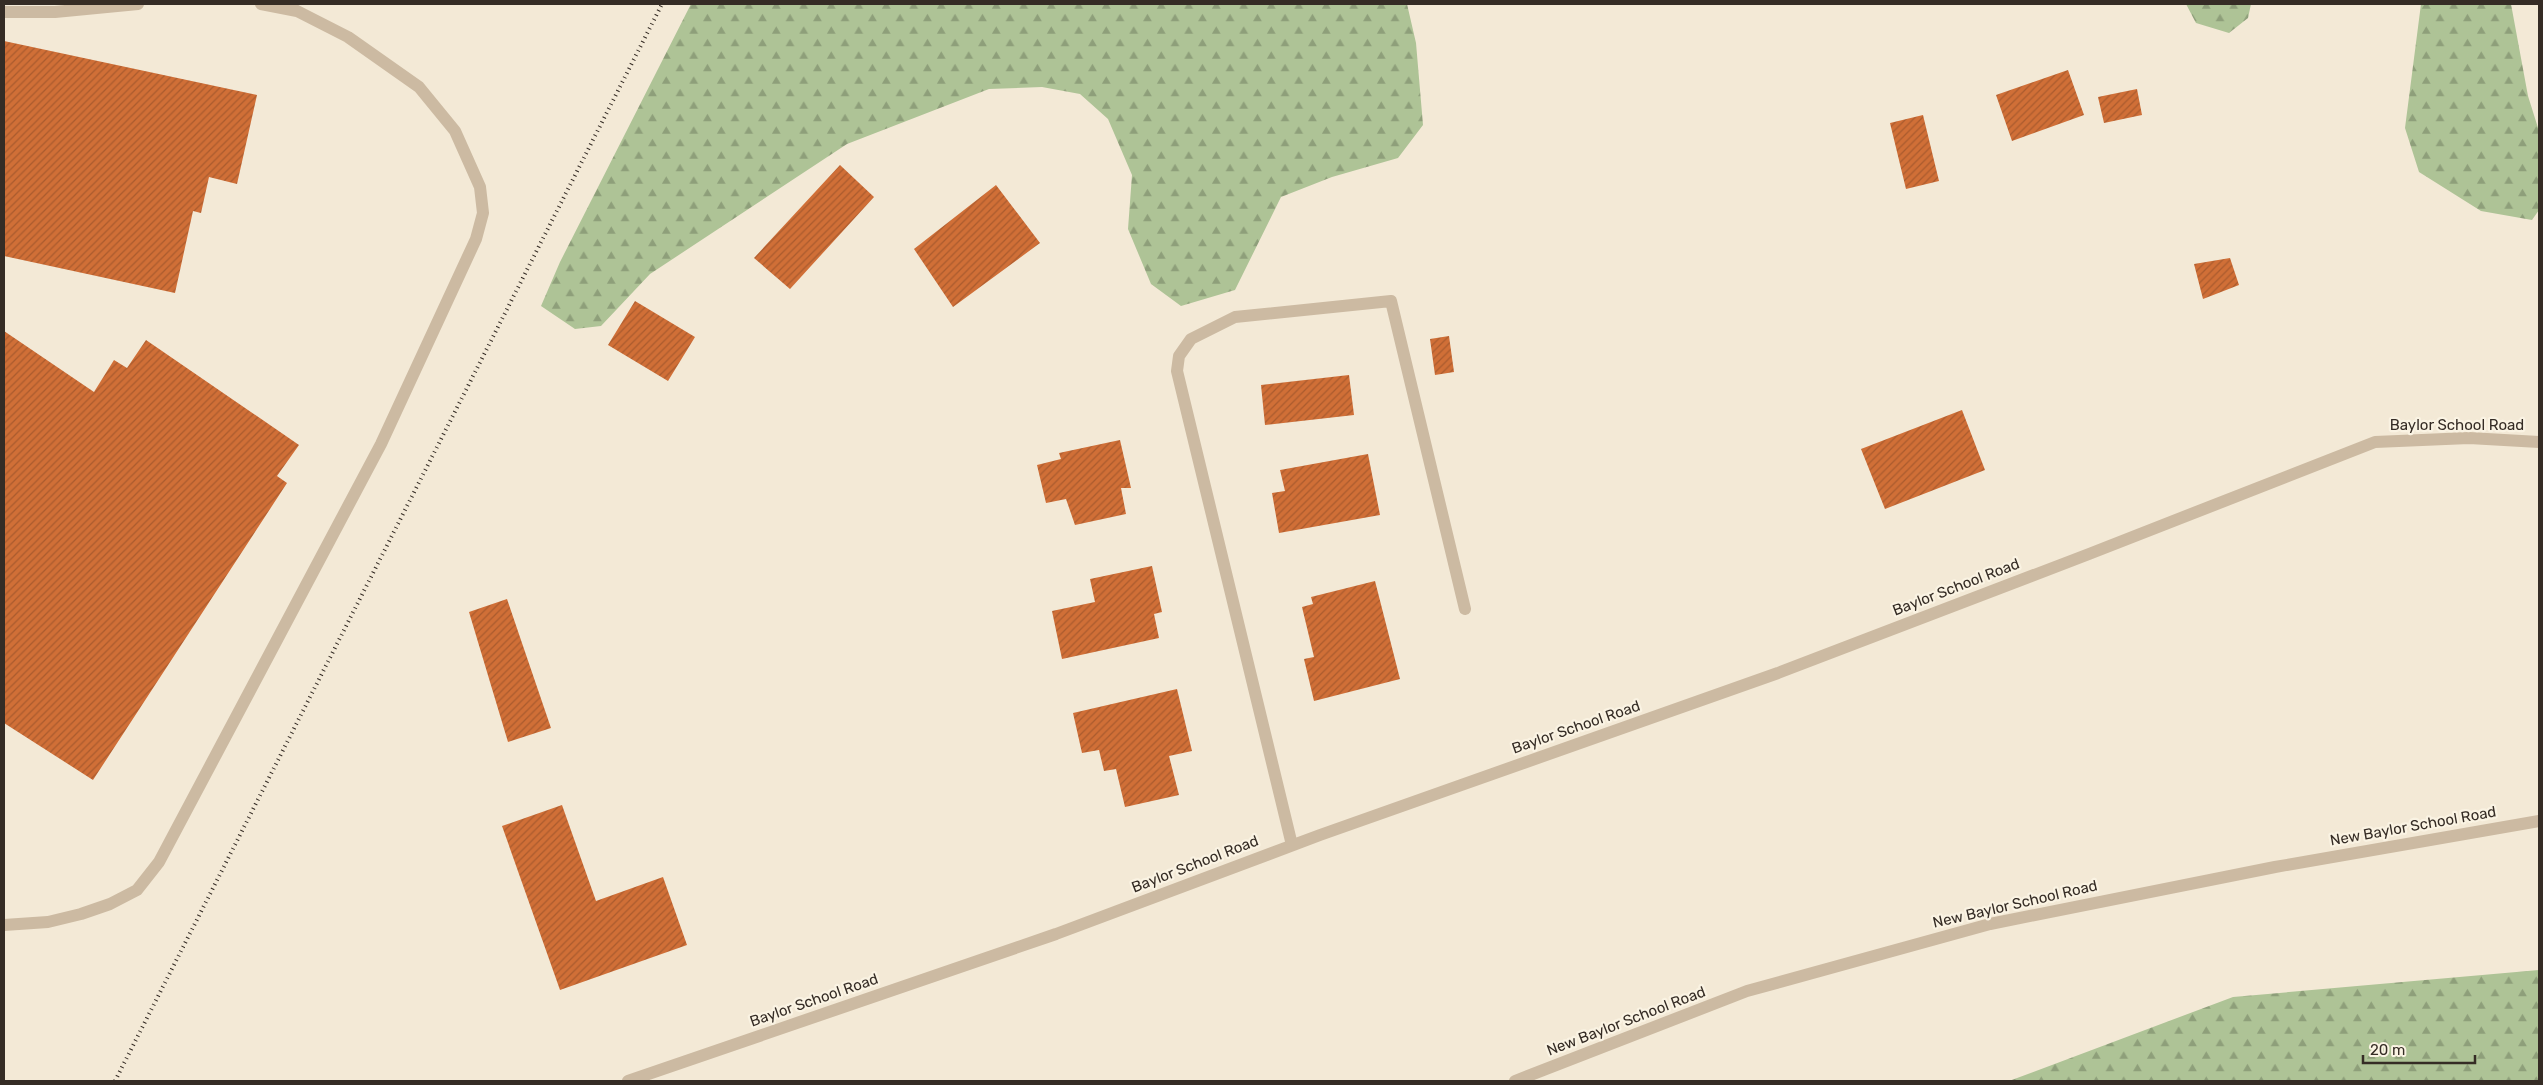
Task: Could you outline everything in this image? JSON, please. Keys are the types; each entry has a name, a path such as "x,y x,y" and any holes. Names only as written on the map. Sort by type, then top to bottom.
{"street":[{"path":"4,12 55,12 138,4"},
{"path":"4,925 48,922 81,914 110,904 137,890 159,862 381,444 476,239 483,213 480,187 455,131 419,87 348,36 297,11 261,4"},
{"path":"1292,845 1176,371 1179,356 1191,339 1235,317 1391,301 1465,609"},
{"name":"Baylor School Road","path":"628,1081 1056,934 1292,845 1778,672 2089,554 2375,442 2469,438 2539,442"},
{"name":"New Baylor School Road","path":"1515,1081 1747,990 1990,924 2275,867 2539,821"}],"green space":[{"path":"691,4 1407,4 1416,43 1423,125 1398,158 1332,177 1281,197 1235,290 1181,306 1151,284 1128,229 1132,175 1108,119 1080,94 1042,87 989,89 847,144 650,274 601,326 575,329 541,306 560,262"},
{"path":"2186,4 2251,4 2248,18 2229,33 2196,23"},
{"path":"2421,4 2511,4 2528,96 2539,131 2539,210 2532,220 2481,211 2419,172 2405,128"},
{"path":"2539,970 2539,1081 2009,1081 2233,997"}],"building":[{"path":"4,41 257,95 237,184 209,177 201,213 193,211 175,293 4,256"},
{"path":"2068,70 2084,115 2012,141 1996,95"},
{"path":"2137,89 2142,115 2104,123 2098,97"},
{"path":"1923,115 1939,181 1906,189 1890,123"},
{"path":"840,165 874,197 790,289 754,258"},
{"path":"996,185 1040,243 953,307 914,249"},
{"path":"2230,258 2239,285 2203,299 2194,264"},
{"path":"635,301 695,337 668,381 608,345"},
{"path":"4,331 94,392 114,360 127,368 146,340 299,445 277,476 287,483 93,780 4,723"},
{"path":"1449,336 1454,372 1435,375 1430,339"},
{"path":"1349,375 1354,415 1265,425 1261,385"},
{"path":"1962,410 1985,470 1885,509 1861,449"},
{"path":"1120,440 1131,488 1121,488 1126,514 1075,525 1066,499 1046,503 1037,465 1061,459 1059,453"},
{"path":"1368,454 1380,515 1279,533 1272,493 1285,491 1280,470"},
{"path":"1152,566 1162,612 1154,614 1159,638 1062,659 1052,611 1095,602 1090,579"},
{"path":"1375,581 1400,679 1314,701 1304,659 1314,657 1302,607 1313,604 1311,597"},
{"path":"507,599 551,728 508,742 469,612"},
{"path":"1177,689 1192,751 1169,756 1179,795 1125,807 1116,769 1104,771 1099,750 1082,753 1073,713"},
{"path":"562,805 596,901 663,877 687,945 560,990 502,826"}],"railway":[{"path":"115,1081 662,4"}]}
